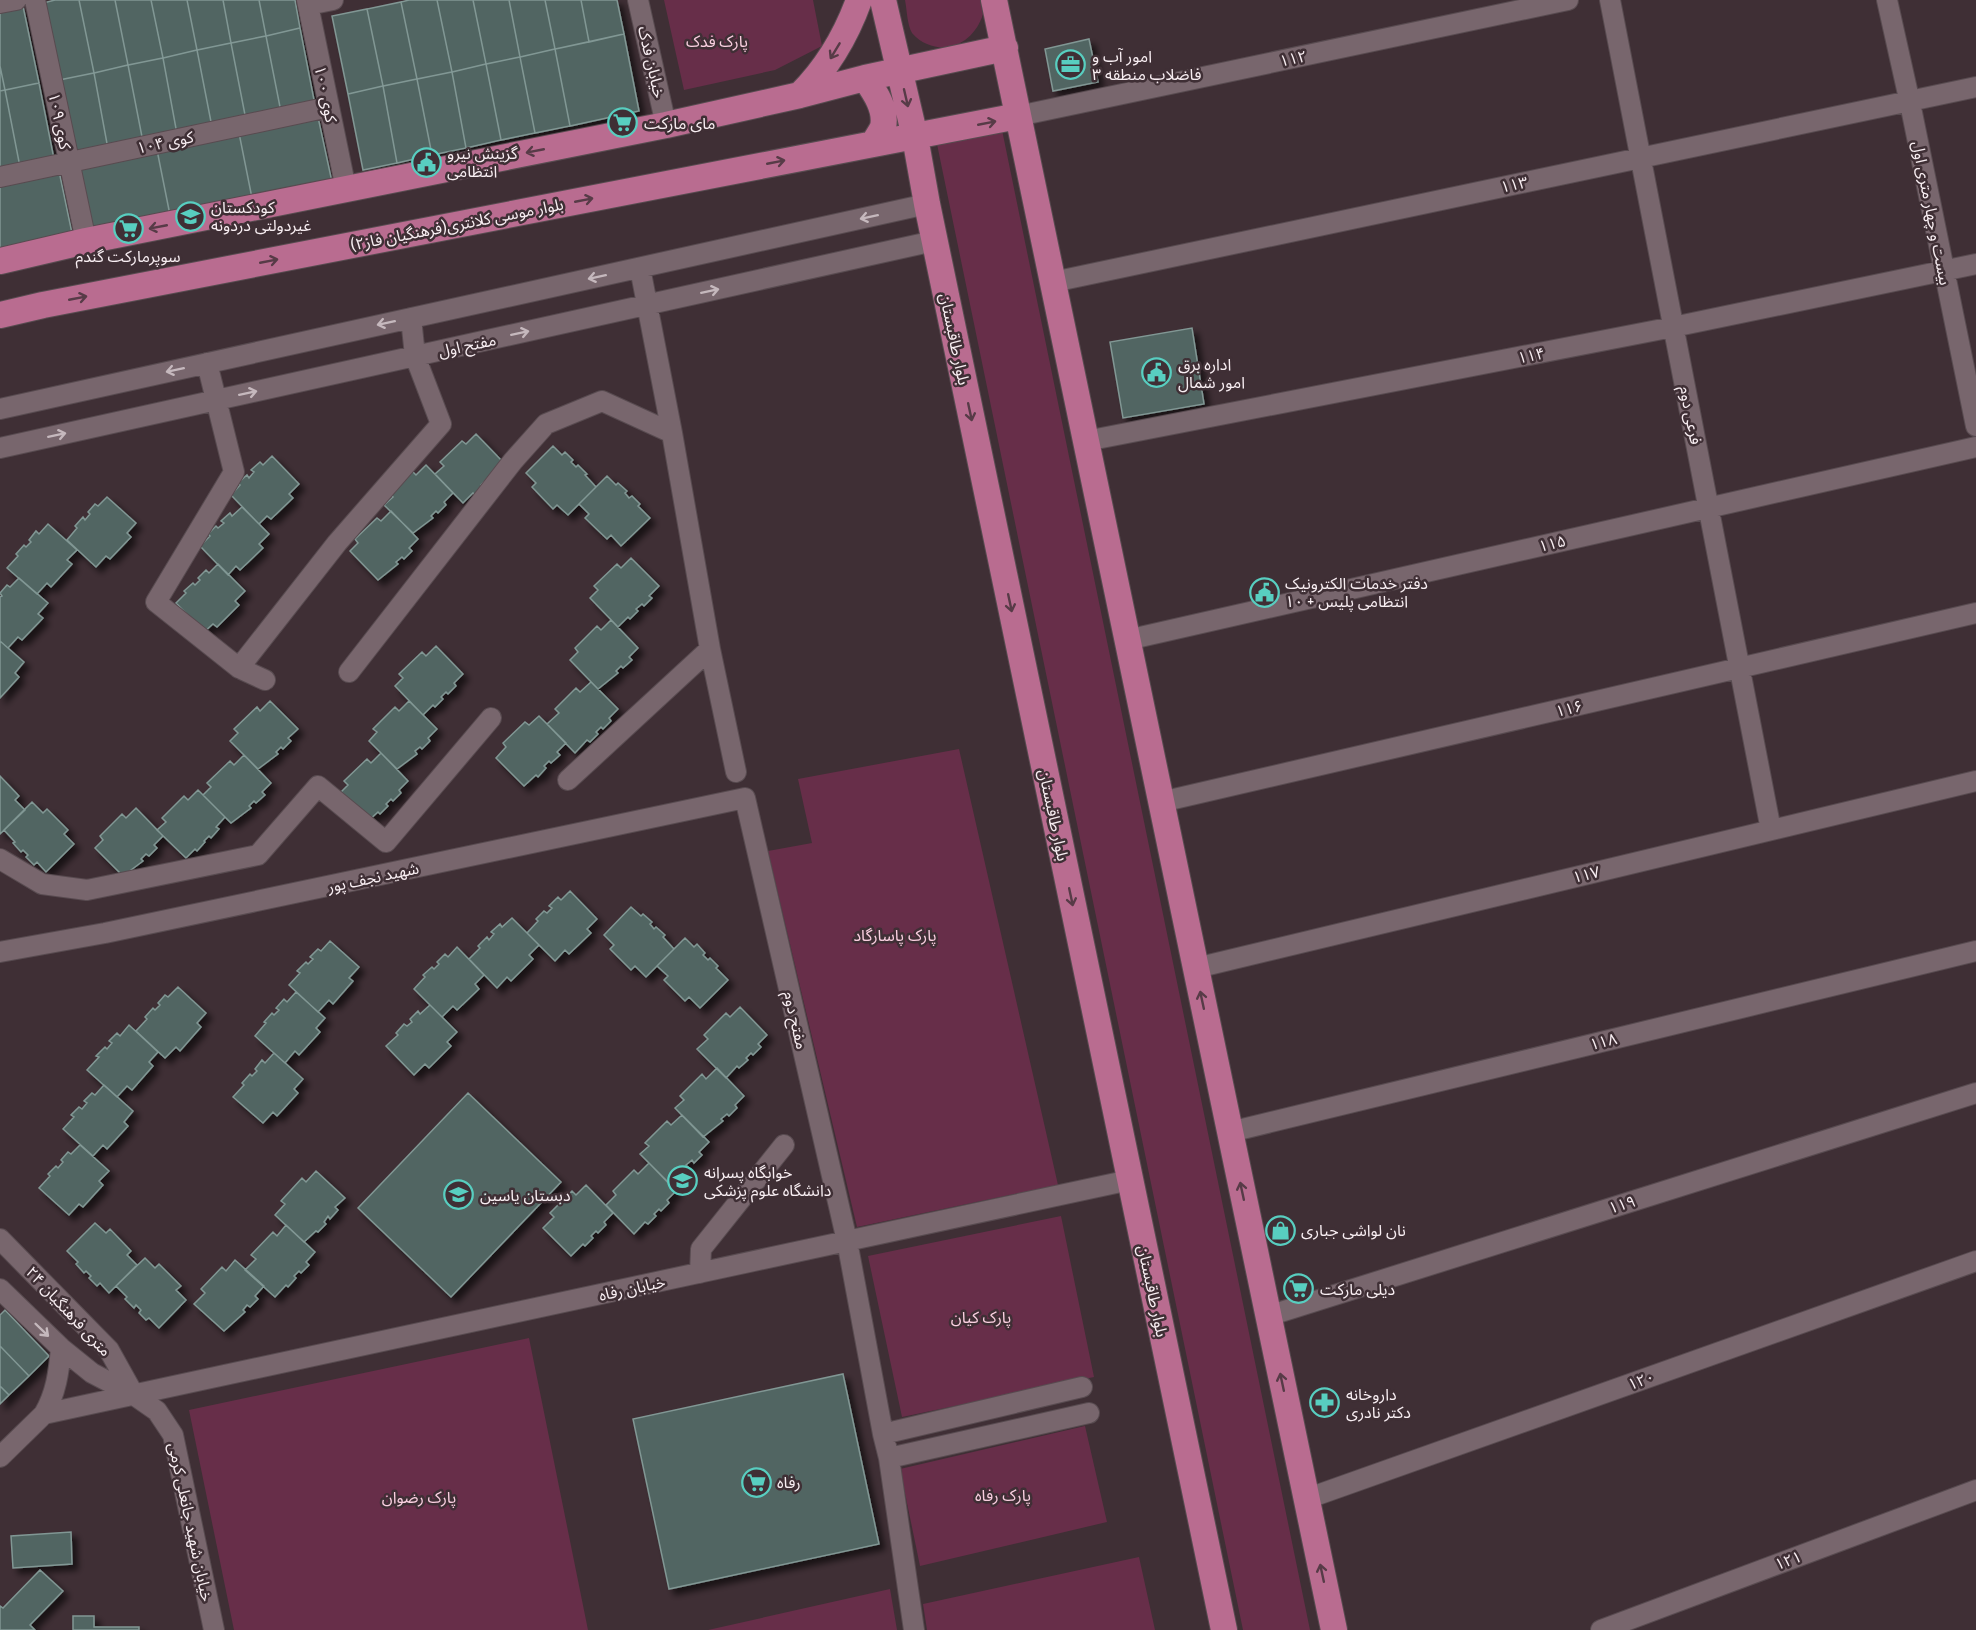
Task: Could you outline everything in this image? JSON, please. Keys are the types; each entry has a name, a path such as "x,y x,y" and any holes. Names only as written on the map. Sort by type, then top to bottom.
{"main road":[{"path":"800,95 816,80 831,58 843,38 859,0"},
{"name":"بلوار طاقبستان","path":"883,0 915,137 934,241 1224,1630"},
{"path":"994,0 1334,1630"},
{"path":"0,261 86,241 666,125 899,70 1005,48"},
{"path":"865,78 876,93 882,112 883,127 873,144"},
{"name":"بلوار موسی کلانتری(فرهنگیان فاز۲)","path":"0,315 1018,116"},
{"path":"0,296 44,305"}],"street":[{"path":"0,3 16,0"},
{"name":"کوی ۱۰۹","path":"35,0 86,241"},
{"path":"307,3 333,0"},
{"name":"خیابان فدک","path":"638,0 666,125"},
{"name":"۱۱۲","path":"1018,116 1568,0"},
{"name":"فرعی دوم","path":"1610,0 1771,830"},
{"name":"بیست و چهار متری اول","path":"1887,0 1976,426"},
{"name":"کوی ۱۰۰","path":"307,3 346,189"},
{"name":"۱۱۳","path":"1053,282 1910,103 1976,87"},
{"name":"کوی ۱۰۴","path":"0,177 329,107"},
{"path":"0,409 927,204"},
{"name":"مفتح اول","path":"0,448 934,241"},
{"name":"۱۱۴","path":"1086,441 1674,327 1976,264"},
{"path":"640,267 710,649 736,772"},
{"path":"239,668 337,543 441,424 416,356 411,318"},
{"path":"207,363 234,472 156,602 239,668 265,680"},
{"path":"349,672 513,461 546,424 602,401 672,433"},
{"name":"۱۱۵","path":"1127,640 1976,447"},
{"name":"۱۱۶","path":"1161,802 1976,613"},
{"path":"568,780 710,649"},
{"path":"0,859 42,884 87,890 258,855 318,786 386,843 491,718"},
{"name":"۱۱۷","path":"1196,968 1976,781"},
{"name":"شهید نجف پور","path":"0,952 117,931 745,798"},
{"name":"مفتح دوم","path":"745,798 847,1241 889,1458 915,1630"},
{"name":"۱۱۸","path":"1230,1132 1976,951"},
{"name":"۱۱۹","path":"1268,1316 1976,1093"},
{"path":"700,1273 701,1249 784,1145"},
{"name":"خیابان رفاه","path":"44,1414 1130,1180"},
{"name":"۲۴ متری فرهنگیان","path":"0,1239 109,1350 134,1395"},
{"name":"۱۲۰","path":"1306,1499 1976,1261"},
{"name":"۲۴ متری فرهنگیان","path":"0,1289 61,1348 92,1373 134,1395"},
{"path":"0,1457 44,1414 56,1386 61,1348"},
{"path":"883,1434 1082,1387"},
{"name":"خیابان شهید جانعلی کرمی","path":"134,1395 157,1411 173,1435 214,1630"},
{"path":"889,1458 1089,1413"},
{"name":"۱۲۱","path":"1604,1629 1976,1490"}],"green space":[{"name":"پارک فدک","path":"664,0 813,0 822,46 775,70 684,90"},
{"path":"905,0 980,0 983,14 975,30 962,42 954,46 936,47 923,42 912,33"},
{"path":"1002,130 1310,1630 1243,1630 937,144"},
{"name":"پارک پاسارگاد","path":"959,749 1058,1185 857,1227 768,851 812,843 798,779"},
{"name":"پارک کیان","path":"1061,1216 1094,1377 902,1417 868,1256"},
{"name":"پارک رضوان","path":"529,1338 588,1630 234,1630 189,1410"},
{"name":"پارک رفاه","path":"1085,1426 1107,1522 920,1566 900,1469"},
{"path":"1139,1557 1155,1630 927,1630 923,1604"},
{"path":"890,1589 897,1630 708,1630"}],"building":[{"path":"55,0 79,0 94,73 59,80 43,3"},
{"path":"79,0 115,0 128,65 94,73"},
{"path":"115,0 151,0 163,58 128,65"},
{"path":"151,0 187,0 197,50 163,58"},
{"path":"187,0 223,0 231,43 197,50"},
{"path":"223,0 259,0 266,36 231,43"},
{"path":"259,0 295,0 300,28 266,36"},
{"path":"437,0 452,72 417,79 401,2"},
{"path":"437,0 473,0 486,64 452,72"},
{"path":"473,0 509,0 520,57 486,64"},
{"path":"509,0 545,0 555,49 520,57"},
{"path":"545,0 581,0 589,42 555,49"},
{"path":"581,0 617,0 624,34 589,42"},
{"path":"401,2 417,79 383,86 367,9"},
{"path":"23,6 39,83 5,90 0,66 0,11"},
{"path":"367,9 383,86 348,94 332,16"},
{"path":"300,28 315,105 281,112 266,36"},
{"path":"624,34 639,111 570,126 555,49"},
{"path":"266,36 281,112 246,120 231,43"},
{"name":"امور آب و فاضلاب منطقه ۳","path":"1089,39 1098,82 1053,91 1045,49"},
{"path":"231,43 246,120 212,127 197,50"},
{"path":"555,49 570,126 535,133 520,57"},
{"path":"197,50 212,127 177,134 163,58"},
{"path":"520,57 535,133 501,140 486,64"},
{"path":"163,58 177,134 143,142 128,65"},
{"path":"486,64 501,140 466,148 452,72"},
{"path":"128,65 143,142 108,149 94,73"},
{"path":"0,66 5,90 0,91"},
{"path":"452,72 466,148 432,155 417,79"},
{"path":"94,73 108,149 74,157 59,80"},
{"path":"417,79 432,155 397,163 383,86"},
{"path":"39,83 54,159 20,167 5,90"},
{"path":"383,86 397,163 363,170 348,94"},
{"path":"5,90 20,167 0,171 0,91"},
{"path":"318,117 332,182 252,198 239,133"},
{"path":"239,133 252,198 170,215 157,150"},
{"path":"157,150 170,215 90,234 77,169"},
{"path":"59,171 73,238 0,253 0,183"},
{"name":"اداره برق امور شمال","path":"1192,328 1204,404 1123,418 1110,342"},
{"path":"476,434 503,462 481,485 483,487 475,496 473,493 463,503 435,474 444,466 440,462 462,441 466,444"},
{"path":"553,446 562,455 565,452 573,460 571,462 587,474 585,475 596,487 568,515 557,505 553,509 532,487 536,483 526,473"},
{"path":"272,456 299,484 289,494 293,498 271,519 267,516 259,524 231,495 240,485 238,483 247,475 249,478 254,472 251,470 260,462 263,465"},
{"path":"426,465 453,493 444,502 446,505 431,516 433,518 413,533 384,505 393,497 389,493 412,471 416,475"},
{"path":"607,476 627,491 625,493 629,498 632,496 650,518 621,546 611,535 607,539 585,518 589,514 579,504"},
{"path":"107,497 136,523 127,533 131,537 110,559 106,556 96,567 67,540 77,528 75,526 83,517 85,520 95,504 98,506"},
{"path":"242,507 269,534 259,544 263,548 240,570 236,566 228,575 200,546 216,526 218,528 224,523 221,521 230,513 232,516"},
{"path":"391,511 418,539 409,548 412,551 404,559 402,557 396,562 398,564 378,580 350,551 358,543 355,539 377,518 381,521"},
{"path":"48,524 77,550 67,560 72,564 51,587 47,583 37,594 7,568 24,545 26,547 31,542 29,540 36,531 39,534"},
{"path":"631,558 659,586 649,596 652,598 644,606 642,604 630,619 628,617 618,627 590,598 598,590 594,586 617,564 621,568"},
{"path":"218,564 245,591 235,601 239,605 217,627 213,624 204,632 176,603 186,593 184,591 200,580 198,578 206,570 209,573"},
{"path":"19,578 48,603 38,614 43,618 22,640 18,637 8,648 0,641 0,597 2,596 0,593 7,585 10,587"},
{"path":"611,620 638,648 629,657 632,660 623,668 621,666 616,671 618,673 598,689 570,660 578,652 575,648 597,626 601,630"},
{"path":"0,641 24,662 15,673 19,677 0,698"},
{"path":"436,646 463,674 454,683 456,686 448,694 446,692 435,707 433,705 423,715 395,686 403,678 399,674 422,652 426,656"},
{"path":"591,682 618,709 609,718 611,721 603,729 601,727 590,742 587,740 575,753 547,724 559,713 555,709 576,688 580,692"},
{"path":"270,701 298,729 288,738 291,741 276,752 278,754 258,769 230,741 238,733 234,729 257,707 260,711"},
{"path":"409,701 437,729 422,749 420,747 415,751 417,754 397,769 369,741 377,732 373,729 395,707 399,711"},
{"path":"539,716 566,743 557,752 560,755 551,763 549,761 538,777 536,775 524,786 496,758 506,747 503,743 525,722 529,725"},
{"path":"381,753 408,781 399,790 401,793 386,804 388,806 380,814 378,812 368,821 340,793 348,785 344,781 367,759 371,763"},
{"path":"244,755 271,783 262,792 265,795 256,803 254,801 249,806 251,808 231,823 203,795 211,787 207,783 230,761 234,765"},
{"path":"0,776 19,796 15,800 25,810 0,834"},
{"path":"198,790 225,817 216,827 219,829 211,838 209,836 197,851 195,849 186,858 157,830 166,822 162,818 184,796 188,800"},
{"path":"32,802 43,813 47,809 68,830 64,834 74,844 46,872 37,862 34,865 23,850 21,852 4,830"},
{"path":"136,808 163,836 154,845 157,848 149,856 146,854 141,859 143,861 123,876 95,848 103,840 100,836 122,814 126,818"},
{"path":"570,891 597,919 587,929 591,933 569,954 565,950 555,961 527,933 544,911 547,913 552,908 549,906 558,897 561,900"},
{"path":"631,907 652,922 650,924 654,929 656,927 665,935 663,937 674,949 646,977 635,966 631,970 610,949 614,945 604,935"},
{"path":"512,918 539,945 529,955 533,959 511,981 507,977 497,988 469,959 487,937 489,940 494,934 491,932 500,924 502,927"},
{"path":"685,938 694,947 697,944 705,953 703,955 718,966 716,968 728,980 700,1008 689,997 685,1001 664,980 668,976 657,966"},
{"path":"330,941 359,967 349,978 353,981 333,1004 329,1000 318,1012 289,985 300,973 297,971 313,959 310,957 318,949 321,951"},
{"path":"457,947 484,975 475,984 479,989 457,1010 453,1006 442,1017 414,989 425,977 423,975 432,967 434,969 445,954 448,957"},
{"path":"178,987 206,1013 197,1023 201,1027 180,1051 176,1047 165,1058 136,1031 153,1008 155,1010 160,1005 158,1003 165,995 168,997"},
{"path":"296,992 325,1018 316,1028 320,1032 299,1055 295,1051 285,1063 255,1036 272,1013 274,1015 279,1010 276,1008 284,999 287,1002"},
{"path":"430,1005 457,1032 447,1042 451,1046 429,1068 425,1064 414,1075 386,1046 398,1035 396,1033 404,1024 407,1026 418,1011 420,1014"},
{"path":"740,1007 767,1035 758,1044 761,1047 753,1055 751,1053 746,1058 748,1060 739,1068 737,1066 726,1078 697,1049 708,1039 704,1035 726,1013 730,1017"},
{"path":"129,1025 158,1052 149,1062 153,1066 132,1090 127,1086 117,1097 87,1070 99,1057 96,1056 112,1043 109,1041 117,1033 120,1036"},
{"path":"274,1053 303,1079 294,1089 298,1093 277,1116 273,1112 263,1123 233,1097 250,1074 252,1076 257,1071 255,1069 262,1060 265,1063"},
{"path":"717,1068 744,1096 729,1116 727,1114 721,1119 723,1121 703,1137 675,1108 684,1100 680,1096 702,1074 706,1079"},
{"path":"104,1085 133,1111 124,1122 128,1126 107,1149 103,1145 93,1156 63,1129 74,1117 71,1115 87,1103 84,1101 92,1093 95,1095"},
{"name":"دبستان یاسین","path":"468,1093 561,1182 451,1297 358,1208"},
{"path":"682,1115 709,1142 699,1152 702,1155 694,1163 692,1160 686,1165 689,1168 680,1176 678,1173 669,1183 640,1154 649,1146 645,1143 667,1121 671,1125"},
{"path":"80,1145 109,1171 99,1181 103,1185 83,1207 79,1204 69,1215 39,1188 50,1176 48,1174 63,1162 61,1160 68,1152 71,1154"},
{"path":"649,1163 676,1191 667,1200 669,1203 661,1211 659,1209 648,1224 645,1222 634,1234 606,1205 616,1195 613,1191 634,1170 638,1174"},
{"path":"316,1171 345,1198 335,1207 338,1210 330,1219 328,1216 324,1222 326,1224 304,1242 275,1215 285,1204 281,1201 302,1178 306,1182"},
{"path":"586,1185 613,1213 604,1222 606,1225 598,1233 596,1231 585,1246 583,1244 571,1256 543,1228 554,1217 550,1213 572,1191 576,1195"},
{"path":"95,1223 106,1233 110,1229 131,1251 127,1255 137,1265 109,1293 100,1283 97,1286 86,1271 84,1273 76,1264 78,1262 67,1251"},
{"path":"286,1225 315,1252 306,1262 309,1265 301,1273 299,1271 288,1287 286,1285 275,1297 245,1270 256,1259 251,1255 273,1232 277,1236"},
{"path":"145,1258 155,1268 159,1264 181,1286 176,1290 186,1300 159,1328 149,1318 146,1320 139,1313 141,1310 136,1305 134,1308 116,1286"},
{"path":"235,1260 264,1286 255,1296 258,1299 250,1307 247,1305 243,1310 245,1312 224,1331 194,1304 205,1293 201,1289 222,1267 226,1271"},
{"path":"5,1310 49,1356 29,1376 0,1346 0,1315"},
{"path":"0,1346 29,1376 9,1395 0,1386"},
{"name":"رفاه","path":"843,1374 879,1544 669,1589 633,1419"},
{"path":"0,1386 9,1395 0,1404"},
{"path":"71,1532 72,1564 13,1568 11,1536"},
{"path":"40,1570 63,1591 30,1625 35,1630 0,1630 0,1606 3,1608"},
{"path":"73,1616 94,1616 94,1627 139,1627 139,1630 73,1630"}],"place":[{"name":"امور آب و فاضلاب منطقه ۳","path":"1071,65"},
{"name":"مای مارکت","path":"623,123"},
{"name":"گزینش نیرو انتظامی","path":"426,162"},
{"name":"کودکستان غیردولتی دردونه","path":"190,216"},
{"name":"سوپرمارکت گندم","path":"128,228"},
{"name":"اداره برق امور شمال","path":"1157,373"},
{"name":"دفتر خدمات الکترونیک انتظامی پلیس + ۱۰","path":"1264,592"},
{"name":"خوابگاه پسرانه دانشگاه علوم پزشکی","path":"683,1181"},
{"name":"دبستان یاسین","path":"459,1195"},
{"name":"نان لواشی جباری","path":"1280,1230"},
{"name":"دیلی مارکت","path":"1299,1289"},
{"name":"داروخانه دکتر نادری","path":"1325,1403"},
{"name":"رفاه","path":"756,1482"}]}
